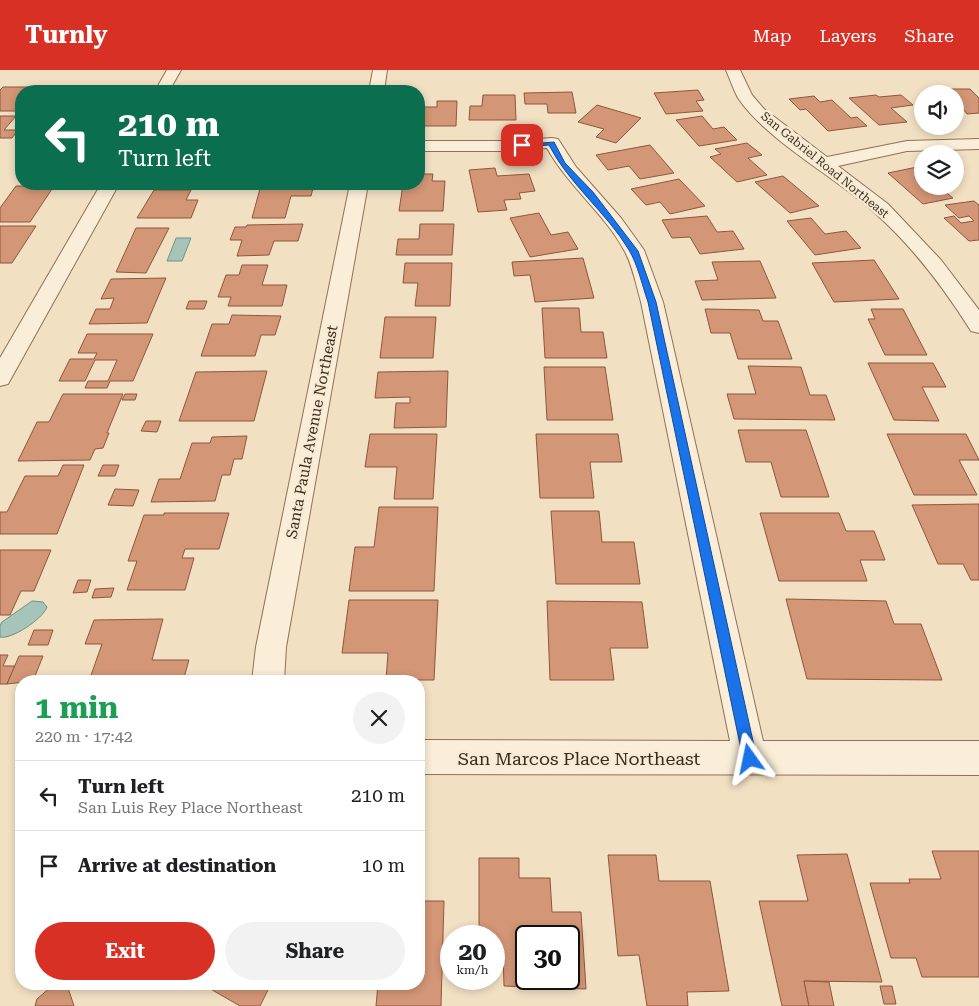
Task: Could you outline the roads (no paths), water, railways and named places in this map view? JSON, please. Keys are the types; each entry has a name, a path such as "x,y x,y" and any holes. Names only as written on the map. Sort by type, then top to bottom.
{"street":[{"path":"165,85 174,70"},
{"path":"378,85 380,70"},
{"name":"San Gabriel Road Northeast","path":"733,70 745,96 758,112 881,208 906,232 955,289 979,326"},
{"path":"425,146 506,146 552,143 562,164 590,194 634,251 652,302 750,759"},
{"path":"825,163 907,146 979,144"},
{"path":"2,370 107,190"},
{"name":"Santa Paula Avenue Northeast","path":"269,675 271,647 358,190"},
{"name":"San Marcos Place Northeast","path":"425,757 979,758"}],"water":[{"path":"176,238 191,238 182,261 167,261"},
{"path":"32,601 43,602 47,607 40,617 19,632 0,637 0,625 2,622"}]}
